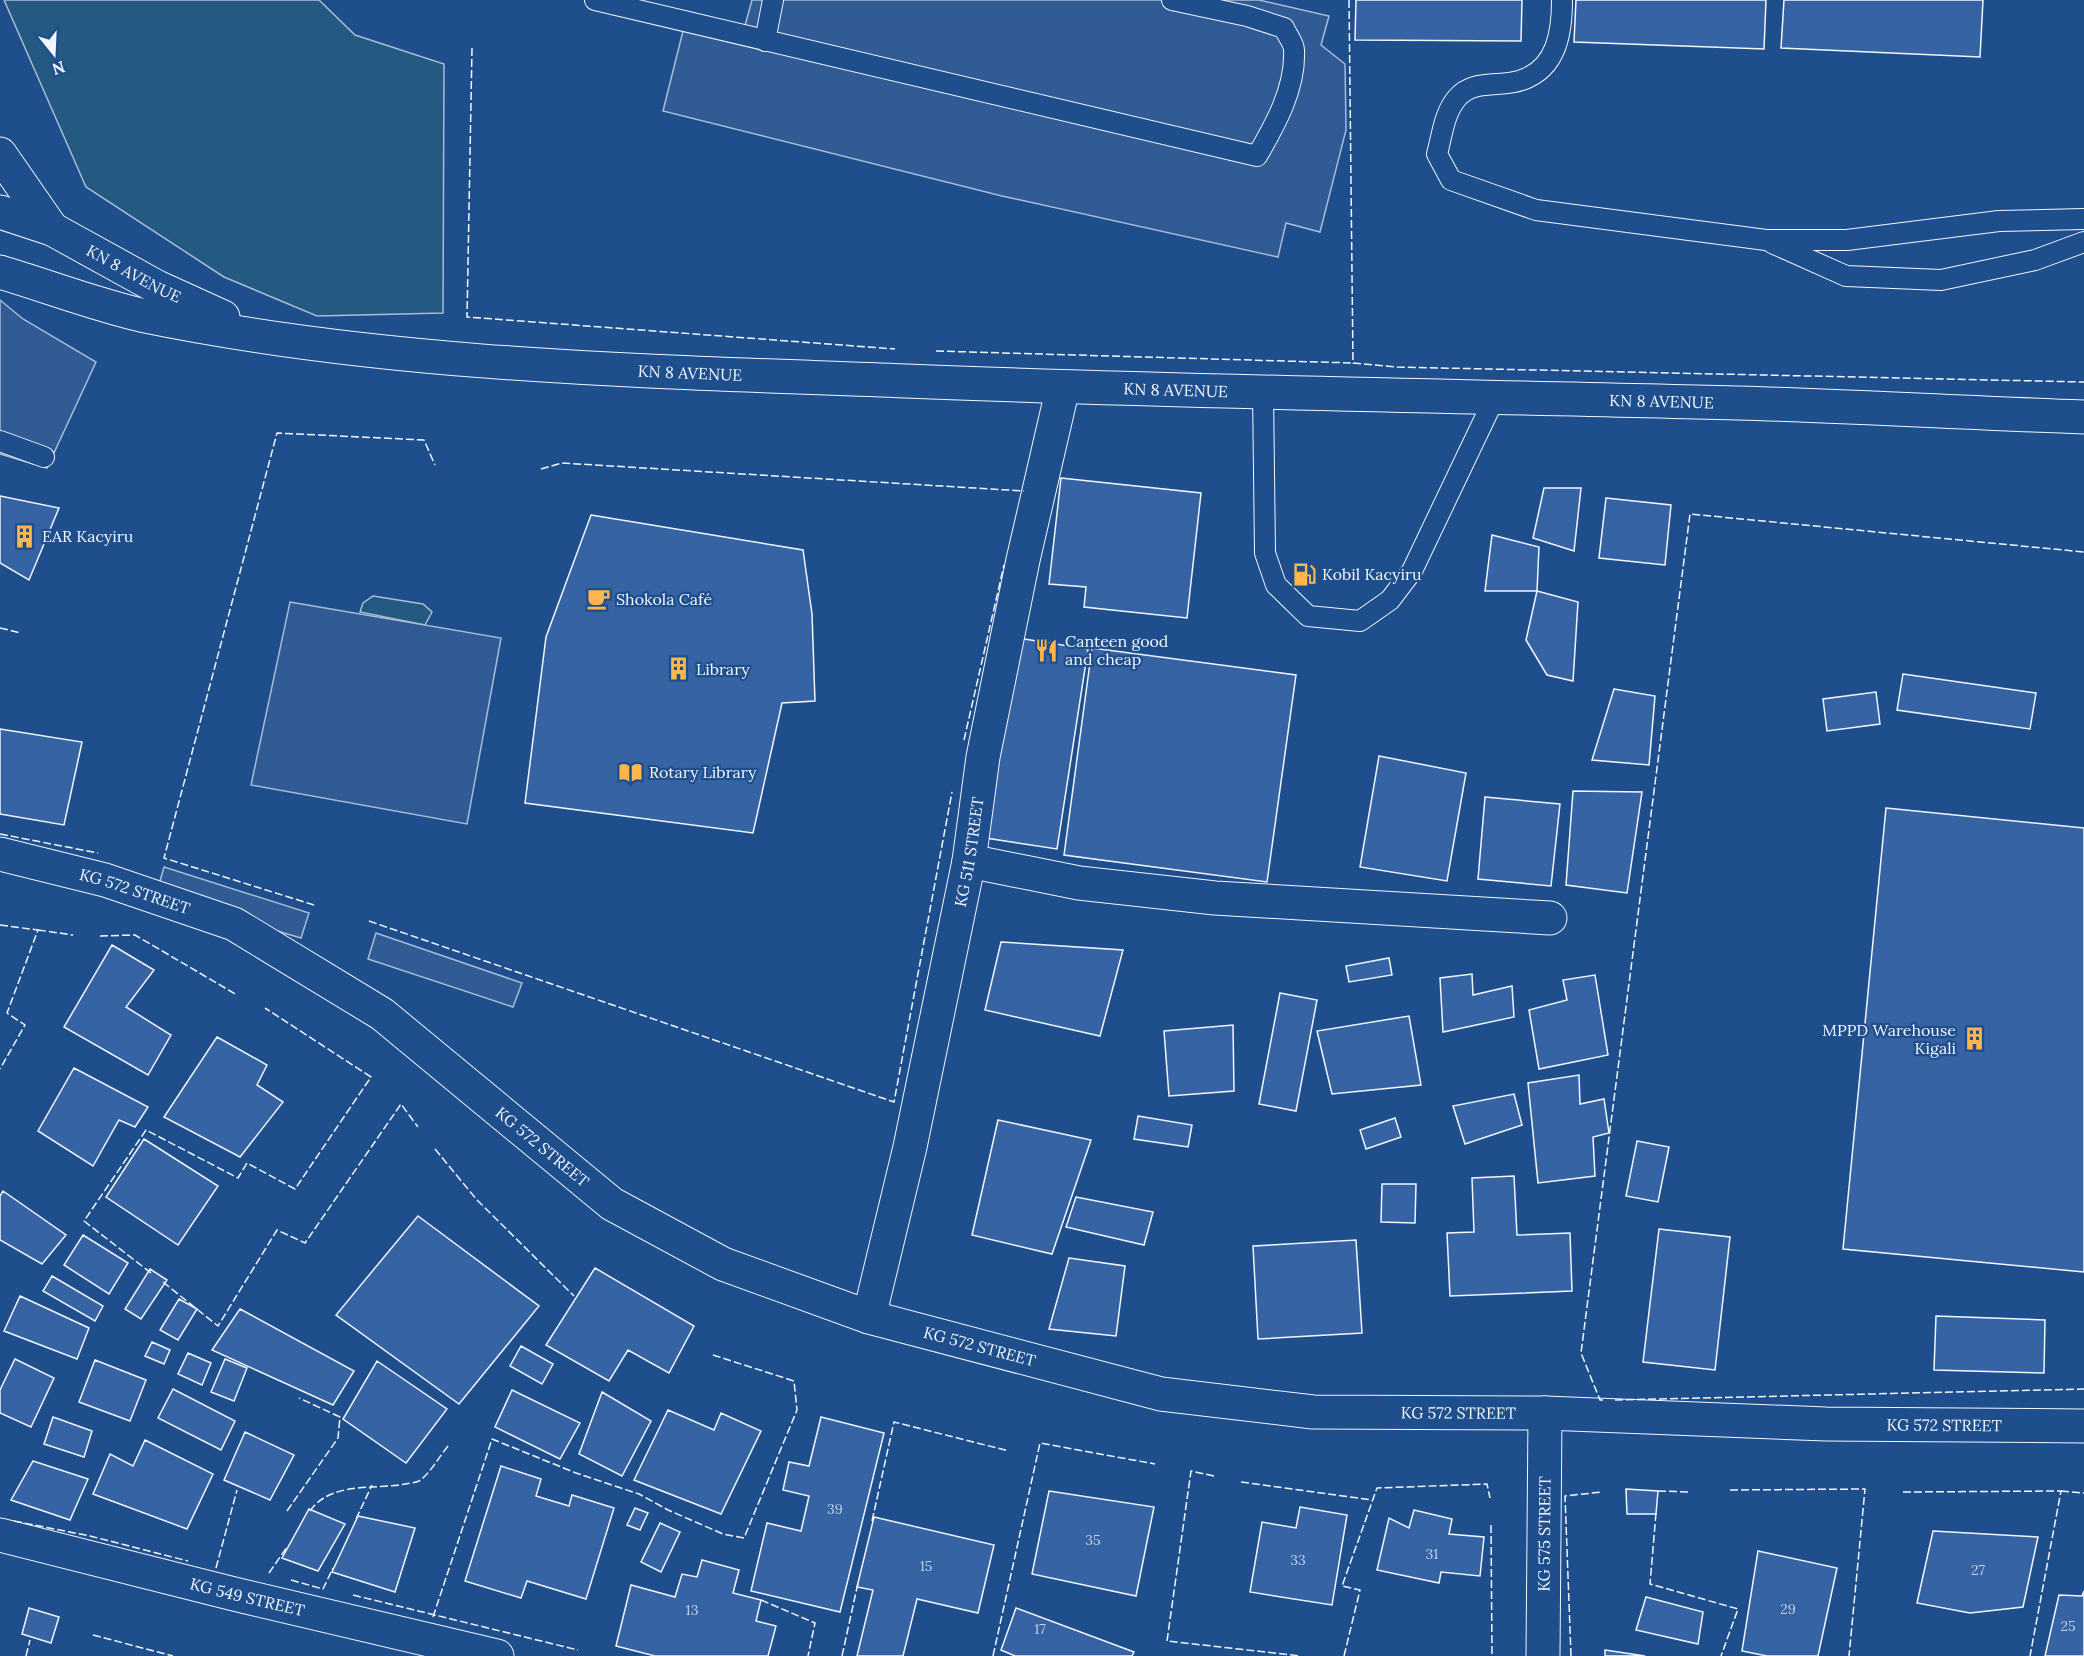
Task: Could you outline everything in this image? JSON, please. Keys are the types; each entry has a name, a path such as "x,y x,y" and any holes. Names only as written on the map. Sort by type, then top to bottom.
{"street":[{"path":"0,154 52,229"},
{"name":"KN 8 AVENUE","path":"0,212 52,229 157,287 268,338"},
{"name":"KN 8 AVENUE","path":"0,272 136,314 268,338 354,349 518,363 1064,387 1745,404 2084,417"},
{"name":"KG 511 STREET","path":"869,1317 910,1148 969,861 983,757 1013,606 1064,387"},
{"name":"KG 572 STREET","path":"0,854 105,880 234,924 382,1014 612,1204 723,1264 869,1317 1161,1394 1313,1412 1545,1413 1826,1424 2084,1426"},
{"path":"969,861 1079,883 1215,898 1550,918"},
{"name":"KG 575 STREET","path":"1543,1656 1545,1413"},
{"name":"KG 549 STREET","path":"0,1535 234,1594 497,1656"}],"lane":[{"path":"595,0 1257,156 1273,128 1290,87 1294,48 1284,28 1247,16 1172,0"},
{"path":"765,41 773,0"},
{"path":"1562,0 1562,18 1555,51 1544,66 1522,80 1483,84 1457,97 1447,117 1437,154 1451,180 1536,210 1766,240 1847,240 1999,221 2084,219"},
{"path":"1766,240 1846,276 1941,280 2035,260 2084,242"},
{"path":"1263,392 1264,553 1276,585 1308,616 1360,621 1390,600 1412,571 1496,398"},
{"path":"0,441 44,457"}],"shaded area":[{"path":"4,0 319,0 355,35 444,64 443,313 317,316 224,277 86,187"},
{"path":"752,0 1259,0 1329,16 1321,45 1345,64 1346,130 1320,232 1286,223 1278,257 1002,196 663,111 684,27 740,44"},
{"path":"0,300 23,319 96,362 47,468 0,454"},
{"path":"373,596 423,604 432,612 425,625 360,612 363,603"},
{"path":"290,602 501,638 467,824 251,785"},
{"path":"164,867 309,913 301,938 156,895"},
{"path":"376,933 522,983 513,1007 368,959"}],"building":[{"path":"1356,0 1522,0 1521,41 1355,40"},
{"path":"1576,0 1766,0 1764,49 1574,42"},
{"path":"1784,0 1983,0 1980,57 1781,48"},
{"path":"1061,478 1201,493 1187,618 1084,607 1086,587 1049,584"},
{"path":"1544,488 1581,488 1574,551 1533,538"},
{"name":"EAR Kacyiru","path":"0,496 59,508 29,580 0,563"},
{"path":"1606,498 1671,505 1665,565 1599,558"},
{"name":"Library","path":"591,515 803,550 812,614 815,701 782,703 753,833 525,803 546,637"},
{"path":"1492,535 1539,547 1537,591 1485,591"},
{"path":"1537,591 1578,602 1573,681 1547,675 1526,640"},
{"path":"1018,638 1088,649 1057,849 986,838"},
{"path":"1092,648 1296,675 1267,882 1064,855"},
{"path":"1903,674 2036,693 2030,729 1897,710"},
{"path":"1614,689 1655,696 1649,765 1592,760"},
{"path":"1876,692 1880,724 1827,731 1823,699"},
{"path":"0,729 82,742 64,825 0,814"},
{"path":"1379,756 1466,773 1447,881 1360,867"},
{"path":"1573,791 1642,792 1627,893 1566,885"},
{"path":"1485,797 1560,804 1551,886 1478,879"},
{"name":"MPPD Warehouse Kigali","path":"1886,808 2084,828 2084,1272 1843,1249"},
{"path":"1001,942 1123,950 1100,1036 985,1010"},
{"path":"112,945 154,970 126,1007 171,1035 148,1075 64,1027"},
{"path":"1389,958 1392,975 1349,982 1346,966"},
{"path":"1472,974 1473,995 1512,986 1514,1017 1443,1032 1440,978"},
{"path":"1595,975 1608,1055 1539,1069 1529,1010 1567,1000 1563,980"},
{"path":"1280,993 1317,1000 1296,1111 1259,1104"},
{"path":"1409,1016 1421,1085 1332,1094 1317,1031"},
{"path":"1233,1025 1234,1091 1169,1096 1164,1031"},
{"path":"217,1037 267,1065 257,1085 283,1102 240,1157 164,1117"},
{"path":"74,1068 148,1107 135,1127 119,1120 93,1166 38,1131"},
{"path":"1579,1075 1580,1104 1604,1099 1609,1133 1593,1137 1595,1176 1538,1183 1528,1083"},
{"path":"1514,1094 1522,1125 1465,1144 1453,1106"},
{"path":"1138,1116 1192,1125 1188,1147 1134,1139"},
{"path":"1395,1118 1401,1137 1366,1149 1360,1130"},
{"path":"998,1120 1091,1140 1052,1254 972,1235"},
{"path":"144,1139 218,1186 178,1245 106,1197"},
{"path":"1637,1141 1669,1147 1658,1202 1626,1196"},
{"path":"1514,1176 1517,1235 1570,1233 1572,1291 1450,1296 1447,1233 1474,1232 1472,1178"},
{"path":"1382,1184 1416,1184 1415,1223 1381,1222"},
{"path":"3,1191 66,1235 42,1264 0,1240 0,1196"},
{"path":"1076,1197 1153,1212 1144,1245 1066,1227"},
{"path":"418,1216 539,1306 459,1404 336,1315"},
{"path":"1659,1229 1730,1237 1715,1370 1643,1362"},
{"path":"83,1235 128,1263 109,1294 64,1265"},
{"path":"1356,1240 1362,1333 1258,1339 1253,1246"},
{"path":"1069,1258 1125,1266 1116,1336 1049,1329"},
{"path":"595,1268 694,1326 669,1373 628,1350 609,1381 546,1345"},
{"path":"150,1269 167,1280 141,1319 125,1309"},
{"path":"52,1276 103,1306 95,1321 43,1291"},
{"path":"20,1296 89,1328 77,1359 4,1331"},
{"path":"179,1299 197,1309 178,1340 160,1330"},
{"path":"240,1309 354,1371 333,1405 212,1350"},
{"path":"1936,1316 2045,1320 2044,1373 1934,1370"},
{"path":"152,1342 170,1350 164,1364 145,1356"},
{"path":"521,1346 553,1364 542,1384 510,1366"},
{"path":"188,1353 211,1363 202,1385 178,1374"},
{"path":"15,1359 54,1378 31,1427 0,1413 0,1390"},
{"path":"225,1359 247,1368 234,1401 211,1392"},
{"path":"95,1360 146,1380 130,1421 79,1402"},
{"path":"377,1361 447,1409 406,1463 343,1419"},
{"path":"173,1389 235,1421 221,1450 158,1418"},
{"path":"512,1390 580,1423 560,1459 495,1427"},
{"path":"602,1392 651,1421 622,1476 579,1454"},
{"path":"668,1410 714,1430 721,1413 761,1431 721,1514 634,1480"},
{"path":"53,1417 92,1431 84,1457 44,1444"},
{"path":"821,1417 884,1433 840,1612 751,1591 767,1523 801,1531 809,1496 783,1490 789,1462 809,1466"},
{"path":"245,1432 294,1455 270,1500 224,1480"},
{"path":"145,1440 213,1474 187,1529 93,1494 110,1454 133,1466"},
{"path":"33,1461 88,1479 70,1520 11,1500"},
{"path":"501,1466 541,1479 536,1496 569,1506 572,1495 614,1508 586,1599 527,1581 521,1598 465,1581"},
{"path":"1626,1489 1658,1491 1656,1514 1627,1514"},
{"path":"1049,1491 1154,1507 1136,1596 1032,1574"},
{"path":"1300,1507 1347,1515 1332,1605 1250,1592 1262,1522 1296,1528"},
{"path":"635,1508 648,1513 640,1530 627,1525"},
{"path":"309,1509 345,1524 318,1571 282,1558"},
{"path":"1414,1510 1452,1519 1449,1534 1484,1537 1480,1576 1441,1572 1439,1583 1377,1570 1389,1518 1409,1528"},
{"path":"358,1516 415,1528 395,1592 332,1572"},
{"path":"874,1517 994,1545 978,1613 917,1599 903,1656 857,1656 873,1590 857,1587"},
{"path":"660,1523 680,1532 661,1572 641,1562"},
{"path":"1933,1531 2038,1537 2023,1607 1970,1613 1917,1603"},
{"path":"1758,1551 1837,1568 1818,1656 1767,1656 1742,1651"},
{"path":"702,1560 739,1570 733,1593 761,1600 756,1621 776,1626 768,1656 655,1656 616,1646 631,1585 675,1597 682,1574 697,1577"},
{"path":"2084,1591 2084,1656 2045,1656 2059,1595 2082,1596"},
{"path":"1646,1597 1703,1612 1698,1644 1636,1630"},
{"path":"29,1608 59,1617 51,1643 22,1634"},
{"path":"1016,1608 1134,1652 1132,1656 1015,1656 1001,1650"},
{"path":"1605,1650 1645,1656 1605,1656"}],"fence":[{"path":"1349,0 1353,363 1397,367 2084,382"},
{"path":"472,48 467,317 895,349"},
{"path":"936,351 1353,363"},
{"path":"314,905 164,858 277,433 424,440 435,465"},
{"path":"541,469 562,463 1024,491"},
{"path":"1603,1400 1600,1400 1581,1353 1690,514 2084,552"},
{"path":"964,740 1004,565"},
{"path":"0,628 21,633"},
{"path":"369,921 894,1102 952,792"},
{"path":"0,834 98,853"},
{"path":"0,925 38,930 7,1013 25,1025 0,1069"},
{"path":"38,930 73,935"},
{"path":"100,936 135,935 237,995"},
{"path":"151,1273 84,1221 146,1130 238,1178 247,1163 295,1189 371,1077 265,1008"},
{"path":"163,1282 218,1326 277,1230 305,1243 401,1104 418,1127"},
{"path":"435,1149 477,1200 574,1296"},
{"path":"433,1617 492,1439 576,1473 639,1494 668,1510 723,1534 744,1538 797,1410 794,1381 713,1355"},
{"path":"1615,1400 2084,1389"},
{"path":"287,1511 338,1438 340,1417 299,1398"},
{"path":"872,1521 894,1422 1009,1451"},
{"path":"993,1656 1040,1443 1155,1464"},
{"path":"310,1511 319,1501 341,1491 419,1481 449,1445"},
{"path":"1214,1476 1191,1471 1167,1641 1301,1656"},
{"path":"1241,1482 1372,1500"},
{"path":"1344,1656 1360,1590 1342,1586 1377,1488 1487,1484 1490,1498"},
{"path":"356,1519 372,1485"},
{"path":"1730,1490 1865,1489 1849,1656"},
{"path":"216,1568 237,1490"},
{"path":"1658,1491 1691,1492"},
{"path":"2061,1491 2084,1493"},
{"path":"1903,1492 2061,1491 2030,1656"},
{"path":"1571,1656 1565,1496 1602,1492"},
{"path":"1656,1513 1650,1584 1738,1609 1721,1656"},
{"path":"14,1521 90,1536 188,1561"},
{"path":"1491,1525 1492,1656"},
{"path":"269,1573 287,1547"},
{"path":"291,1580 323,1589 333,1568"},
{"path":"842,1656 858,1583"},
{"path":"353,1595 578,1650"},
{"path":"761,1600 815,1623 808,1656"},
{"path":"93,1635 173,1656"},
{"path":"26,1656 30,1640"}],"place":[{"name":"EAR Kacyiru","path":"24,536"},
{"name":"Kobil Kacyiru","path":"1304,574"},
{"name":"Shokola Café","path":"598,599"},
{"name":"Canteen good and cheap","path":"1047,650"},
{"name":"Library","path":"678,669"},
{"name":"Rotary Library","path":"631,772"},
{"name":"MPPD Warehouse Kigali","path":"1974,1039"}]}
